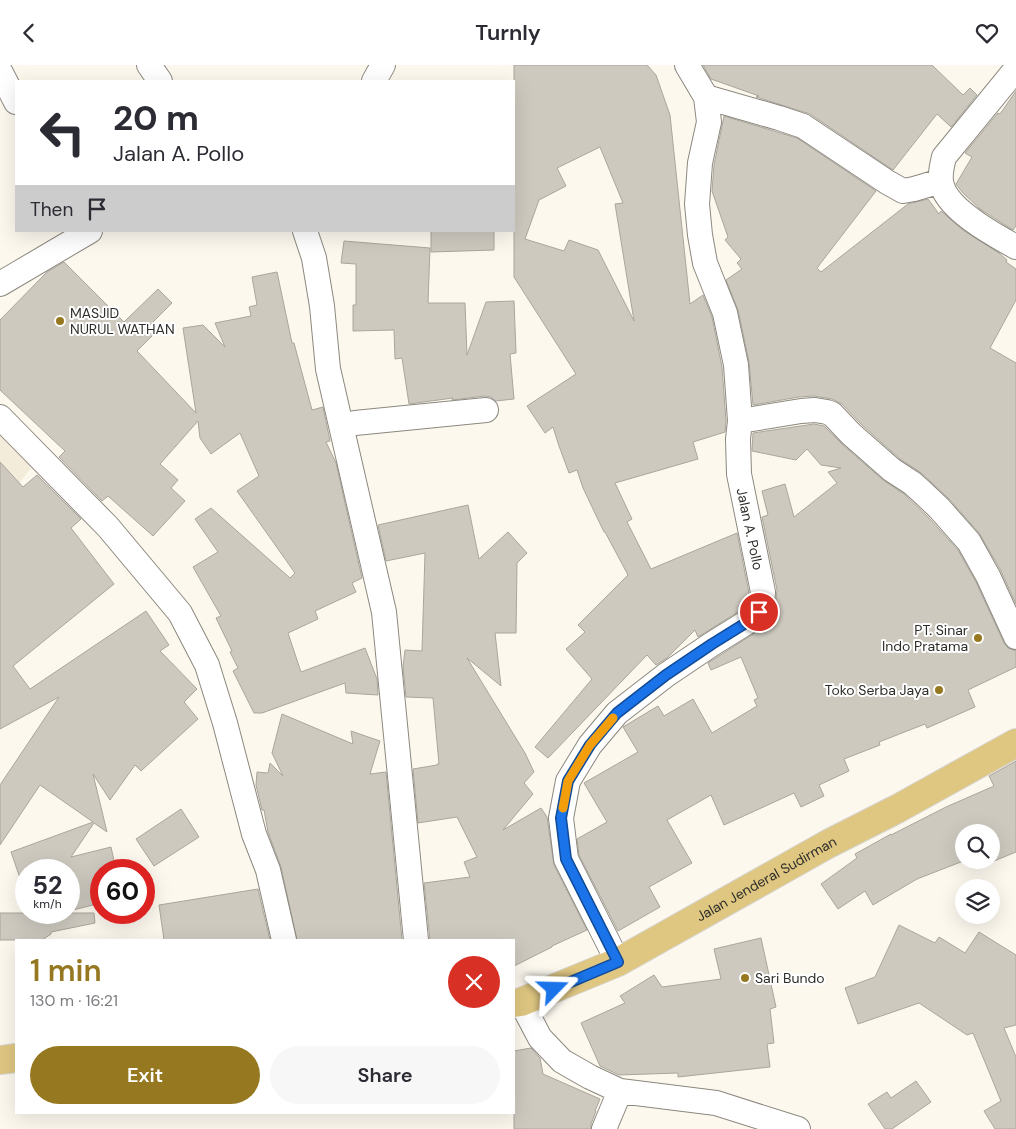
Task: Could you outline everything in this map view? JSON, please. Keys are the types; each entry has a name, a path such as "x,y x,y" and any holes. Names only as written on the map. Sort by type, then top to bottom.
{"main road":[{"name":"Jalan Jenderal Sudirman","path":"518,1002 618,962 828,844 1016,743"},
{"path":"0,1060 15,1058"}],"street":[{"path":"149,65 159,80"},
{"path":"375,80 383,65"},
{"name":"Jalan A. Pollo","path":"618,962 566,859 561,818 568,781 590,745 617,713 666,675 749,621 759,612 763,592 739,474 738,439 740,421 736,365 725,313 706,263 699,227 697,204 700,171 709,122 706,97 687,65"},
{"path":"1016,69 944,157 941,181 948,197 970,220 1016,247"},
{"path":"0,71 15,100"},
{"path":"706,97 779,117 803,126 903,191 941,181"},
{"path":"0,284 86,232"},
{"path":"305,232 314,258 322,306 328,369 384,612 416,939"},
{"path":"342,425 486,410"},
{"path":"740,421 815,410 832,415 892,470 921,491 969,542 988,576 1016,637"},
{"path":"0,417 108,527 180,613 208,665 254,834 268,870 284,939"},
{"path":"518,1002 540,1038 562,1061 620,1091 716,1103 798,1129"},
{"path":"604,1129 620,1091"}],"shaded area":[{"path":"0,432 31,468 12,492 0,501"}],"building":[{"path":"514,65 647,65 656,75 670,115 690,304 703,295 712,317 722,367 726,421 725,432 693,442 698,459 615,483 632,519 627,522 651,569 737,533 749,593 747,604 741,610 698,637 695,630 667,658 656,665 647,655 548,758 535,747 592,679 566,649 585,632 578,625 628,575 604,532 583,488 577,470 569,473 553,427 545,433 527,406 576,374 514,277","holes":["600,147 623,203 615,204 634,321 598,250 569,240 564,251 525,239 539,200 566,186 557,168"]},
{"path":"703,65 932,65 963,95 970,88 977,95 951,127 937,114 893,170 810,114 756,97 759,96 711,79"},
{"path":"1016,91 1016,226 1013,230 980,209 956,184 972,157 965,153 998,113 1000,114"},
{"path":"724,116 797,138 876,191 817,268 821,272 908,204 928,199 939,214 941,211 963,230 999,253 1007,260 1006,262 1016,269 1016,300 990,348 1016,363 1016,604 1000,569 979,533 930,481 900,459 842,404 832,399 814,396 753,405 749,362 738,310 726,280 742,269 737,263 741,259 725,240 728,237 712,191 714,165"},
{"path":"431,232 494,232 494,250 431,252"},
{"path":"344,241 430,248 428,303 465,303 467,355 486,302 514,301 516,353 510,354 514,399 496,401 491,397 485,396 409,404 402,358 395,359 394,330 353,331 353,305 356,305 356,264 341,263"},
{"path":"64,262 124,322 158,289 172,303 139,336 155,333 137,351 196,413 183,328 203,325 225,347 215,323 251,316 249,307 257,305 252,277 277,272 292,343 294,343 312,410 323,407 330,441 326,442 336,463 362,578 352,583 356,592 315,611 318,619 288,633 301,672 365,648 377,679 378,695 346,693 345,683 262,713 254,713 233,671 238,668 216,618 221,616 193,567 218,552 195,519 211,508 290,578 295,573 237,491 259,476 240,433 211,454 200,438 198,421 160,464 178,480 171,488 185,501 153,536 108,496 102,501 59,457 65,451 0,390 0,320 47,272"},
{"path":"814,424 824,426 883,480 904,494 958,550 976,582 1004,643 1008,648 1016,651 1016,667 968,690 975,707 927,728 925,724 879,742 880,745 844,759 849,771 819,785 824,796 801,807 794,793 724,825 711,795 667,820 692,863 649,887 660,907 618,931 579,855 577,839 607,822 584,783 638,752 623,727 658,706 664,716 693,699 712,733 757,706 754,700 758,698 741,657 711,670 708,663 758,631 768,622 775,609 777,590 762,517 768,515 762,491 785,484 794,517 837,483 828,472 841,468 821,465 807,449 796,460 752,451 753,433"},
{"path":"0,462 23,487 37,475 81,519 71,528 114,584 13,666 30,689 146,611 169,645 160,651 197,689 184,702 198,719 141,771 135,765 110,800 93,774 107,832 94,823 71,857 111,847 114,859 90,859 90,906 80,908 80,859 15,859 15,864 11,852 93,822 40,785 0,845 0,785 59,697 0,729"},
{"path":"468,505 479,559 508,532 527,553 517,563 516,633 495,633 501,686 467,658 525,753 534,772 524,783 533,794 503,830 541,808 547,817 554,865 587,930 515,966 515,939 430,939 424,883 470,877 464,862 477,857 457,817 418,823 413,769 439,764 433,698 406,697 403,667 405,650 422,651 425,553 386,561 378,525"},
{"path":"282,714 353,744 351,731 380,741 370,774 386,772 402,939 297,939 281,867 268,832 264,810 262,810 256,785 257,772 268,773 270,763 283,776 272,753"},
{"path":"1016,761 1016,852 1000,859 1000,824 955,824 955,864 917,879 873,905 865,891 838,909 821,884 857,858 855,854 946,807 994,786 989,776"},
{"path":"181,809 199,837 155,865 155,859 149,859 136,839"},
{"path":"258,889 270,939 164,939 159,905"},
{"path":"0,913 15,913 15,924 80,924 80,913 90,913 90,924 51,932 44,939 0,940"},
{"path":"899,925 935,943 939,937 965,953 979,932 1016,955 1016,1025 1004,1028 1016,1057 1016,1129 995,1129 984,1111 1001,1101 973,1033 967,1035 919,1003 858,1024 845,988 875,977"},
{"path":"761,938 776,1007 770,1009 774,1043 767,1044 770,1067 678,1077 678,1073 619,1075 600,1066 581,1023 625,1003 620,996 654,975 662,987 721,979 714,949"},
{"path":"531,1048 540,1058 543,1074 600,1099 591,1129 514,1129 515,1051"},
{"path":"916,1081 931,1102 892,1129 885,1129 868,1104 887,1092 891,1098"}],"slow traffic":[{"path":"563,808 568,781 590,745 613,718"}],"place":[{"name":"MASJID NURUL WATHAN","path":"60,321"},
{"name":"PT. Sinar Indo Pratama","path":"978,638"},
{"name":"Toko Serba Jaya","path":"939,690"},
{"name":"Sari Bundo","path":"745,978"}],"route":[{"path":"554,989 618,962 566,859 561,818 568,781 590,745 617,713 666,675 749,621 759,612"}]}
